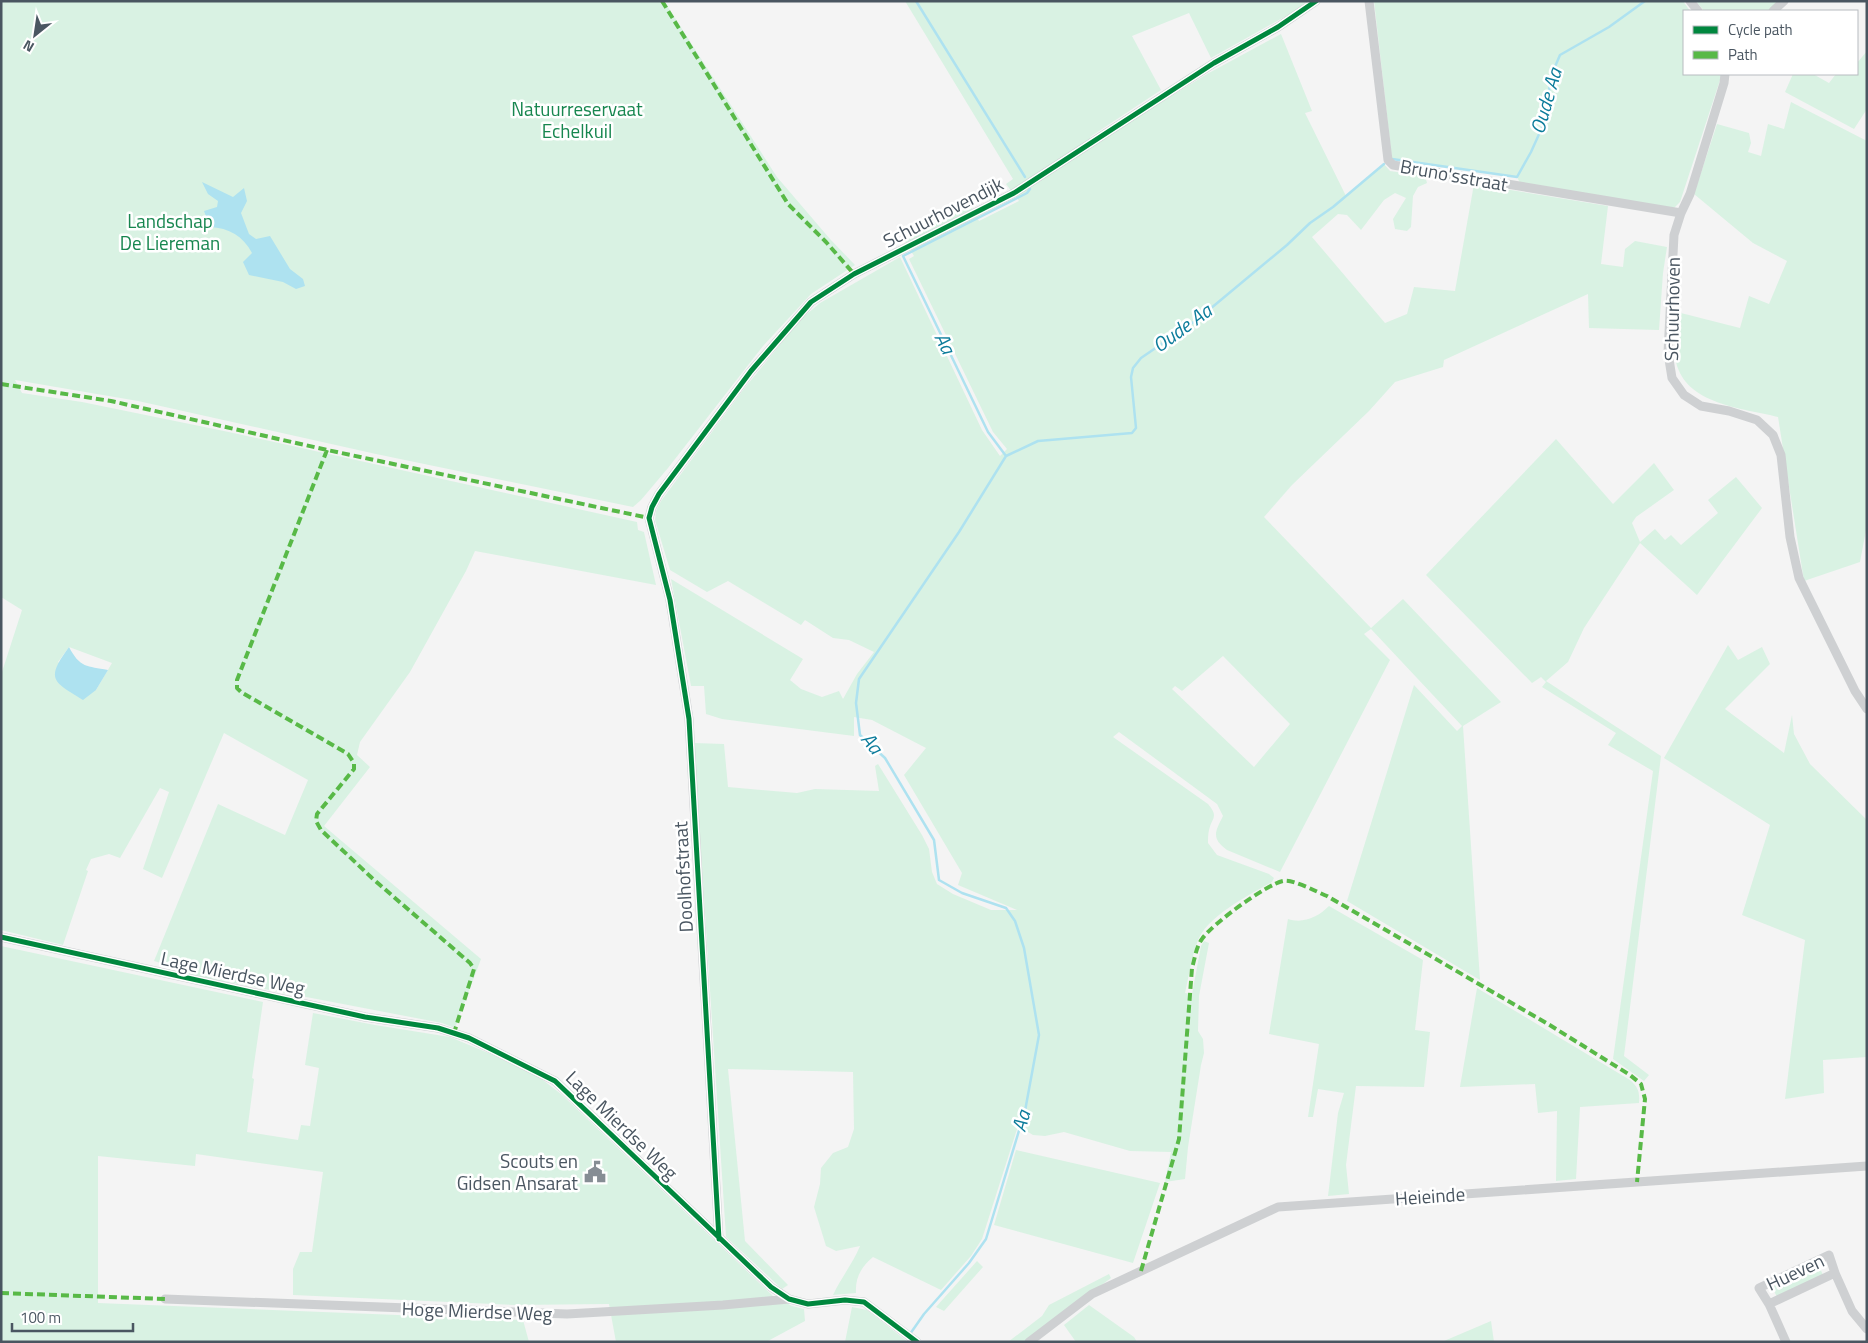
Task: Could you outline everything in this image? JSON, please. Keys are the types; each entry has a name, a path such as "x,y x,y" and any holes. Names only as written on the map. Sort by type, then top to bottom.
{"street":[{"name":"Schuurhovendijk","path":"649,518 659,494 751,371 811,302 854,274 1014,193 1214,63 1278,27 1316,1"},
{"name":"Bruno'sstraat","path":"1369,1 1388,160 1393,165 1680,213"},
{"path":"1774,10 1784,1"},
{"name":"Schuurhoven","path":"1726,75 1690,194 1680,213 1674,235 1668,353 1672,378 1684,395 1701,406 1729,411 1757,420 1773,434 1781,455 1790,537 1799,578 1855,691 1867,709"},
{"name":"Doolhofstraat","path":"649,518 670,600 689,719 719,1239"},
{"name":"Lage Mierdse Weg","path":"1,937 365,1017 438,1028 469,1038 555,1081 771,1287 789,1299 808,1304 845,1300 864,1302 917,1342"},
{"name":"Heieinde","path":"1029,1342 1092,1294 1278,1207 1867,1166"},
{"name":"Hueven","path":"1786,1342 1769,1304 1759,1288 1829,1255 1852,1311 1867,1329"},
{"name":"Hueven","path":"1769,1304 1835,1273"},
{"name":"Hoge Mierdse Weg","path":"165,1300 567,1314 717,1306 789,1299"}],"green space":[{"path":"1,1 664,1 777,177 855,265 811,294 763,346 668,468 633,507 376,454 138,401 15,380 22,393 82,402 224,431 637,522 638,530 644,532 656,585 475,551 466,571 410,672 360,742 357,755 370,767 324,826 481,959 455,1028 442,1023 176,972 177,968 154,961 218,804 285,835 308,780 224,733 162,878 143,869 169,792 160,788 120,858 109,854 91,859 63,945 1,930 1,675 22,610 1,597","holes":["69,647 112,663 96,690 58,662"]},
{"path":"905,1 1307,1 1295,11 1211,58 1189,13 1132,36 1161,90 1090,137 1092,145 1207,74 1281,34 1312,111 1305,113 1346,196 1384,164 1390,171 1425,176 1427,183 1418,187 1413,196 1411,227 1407,231 1395,229 1393,219 1406,198 1395,193 1384,200 1361,230 1347,215 1338,214 1312,237 1385,323 1407,314 1414,287 1455,291 1474,184 1608,206 1601,264 1623,267 1625,249 1635,241 1667,247 1659,330 1589,328 1588,294 1444,360 1443,367 1395,382 1369,411 1292,485 1264,517 1371,628 1403,599 1501,702 1463,726 1480,980 1347,901 1414,685 1457,731 1462,726 1371,629 1364,634 1390,660 1280,872 1227,850 1222,846 1218,842 1216,834 1223,816 1217,804 1119,732 1113,737 1208,804 1214,817 1210,826 1208,843 1217,855 1269,874 1274,878 1272,882 1240,900 1209,924 1202,933 1195,949 1185,993 1192,994 1201,946 1204,941 1209,943 1199,996 1198,1031 1203,1039 1204,1053 1188,1147 1185,1179 1165,1182 1171,1152 1130,1151 1064,1132 1045,1136 1033,1135 1018,1126 982,1239 971,1256 941,1290 873,1257 860,1273 856,1293 833,1295 860,1246 836,1251 826,1246 814,1207 820,1184 821,1168 833,1153 848,1147 854,1129 853,1072 728,1069 745,1241 788,1285 782,1289 726,1237 694,743 724,744 728,787 797,793 815,789 879,791 875,766 878,764 929,849 932,872 937,884 953,894 991,910 1017,910 958,885 962,873 904,775 926,748 872,720 854,717 854,736 722,719 706,714 704,686 691,686 671,579 803,659 790,680 801,689 822,697 839,691 843,699 857,674 874,652 849,640 833,638 805,620 801,625 728,581 707,592 670,570 655,520 656,511 661,501 743,390 801,319 820,303 900,257 982,430 1000,456 1007,449 993,432 909,259 914,256 904,240 970,204 979,221 1019,201 1006,184 1013,179","holes":["1223,656 1290,724 1254,767 1172,689 1175,686 1182,691"]},
{"path":"1374,1 1683,1 1689,10 1683,10 1683,75 1722,75 1680,202 1674,208 1520,183 1517,177 1392,159"},
{"path":"1696,1 1778,1 1769,10 1703,10"},
{"path":"1867,51 1867,109 1854,129 1785,92 1793,75 1815,75 1829,83 1835,75 1858,75 1858,62"},
{"path":"1791,102 1867,141 1867,525 1860,562 1804,581 1778,417 1733,407 1703,396 1691,387 1682,376 1676,362 1675,351 1677,312 1740,328 1749,296 1769,304 1787,261 1753,243 1694,194 1717,124 1749,133 1751,143 1748,152 1761,156 1768,124 1784,129"},
{"path":"1556,439 1613,504 1654,463 1674,490 1636,517 1632,523 1640,542 1655,529 1665,540 1671,535 1681,545 1718,513 1708,500 1736,477 1762,508 1697,595 1640,543 1584,628 1568,662 1546,681 1661,756 1624,1056 1649,1075 1644,1081 1613,1059 1653,771 1608,745 1616,733 1542,687 1546,682 1541,677 1532,683 1426,575"},
{"path":"1728,645 1738,660 1762,647 1770,664 1725,709 1784,753 1792,715 1794,734 1810,764 1867,820 1867,1057 1823,1060 1824,1093 1785,1099 1805,940 1742,915 1770,825 1664,758"},
{"path":"1329,906 1423,960 1415,1030 1430,1032 1424,1087 1356,1086 1346,1165 1349,1194 1328,1196 1338,1113 1344,1093 1318,1089 1313,1117 1308,1117 1319,1044 1269,1034 1288,919 1299,921 1310,919"},
{"path":"1,946 263,1002 252,1078 254,1079 247,1132 298,1140 301,1125 310,1126 319,1068 305,1065 313,1013 450,1037 493,1055 539,1077 561,1094 773,1296 792,1306 804,1309 805,1321 766,1342 616,1342 609,1304 514,1305 293,1295 293,1269 300,1252 312,1252 323,1172 196,1154 195,1166 98,1156 98,1303 523,1320 529,1342 1,1342"},
{"path":"1477,988 1630,1080 1637,1087 1639,1103 1580,1107 1576,1179 1556,1181 1557,1111 1538,1113 1535,1084 1460,1087"},
{"path":"1016,1150 1160,1183 1133,1263 994,1225"},
{"path":"977,1261 983,1267 944,1311 936,1307"},
{"path":"1818,1264 1823,1275 1777,1297 1771,1285"},
{"path":"1109,1274 1111,1278 1025,1342 1008,1342 1042,1316 1049,1305"},
{"path":"1089,1305 1134,1337 1137,1342 1076,1342 1064,1325"},
{"path":"852,1307 867,1310 908,1342 845,1342"},
{"path":"1491,1321 1494,1342 1444,1342 1444,1341"}],"water":[{"path":"202,182 233,197 244,188 247,201 241,213 249,234 256,239 270,236 290,269 303,279 305,286 296,289 283,282 249,275 243,262 252,253 244,242 229,231 210,227 204,211 217,207 218,201 208,194"},
{"path":"69,647 77,659 85,665 108,670 96,690 83,700 59,684 56,679 57,667"}],"waterway":[{"name":"Aa","path":"916,1 1025,177"},
{"name":"Oude Aa","path":"1392,159 1517,177 1545,121 1551,76 1560,55 1609,27 1645,1"},
{"name":"Oude Aa","path":"1006,456 1038,441 1132,433 1136,428 1131,377 1133,368 1141,358 1198,319 1287,245 1310,223 1333,207 1384,164"},
{"name":"Aa","path":"910,1334 924,1314 969,1263 986,1239 1025,1111 1039,1035 1024,948 1015,921 1006,908 962,893 939,880 934,840 885,758 860,735 856,703 859,679 959,532 1006,456 988,432 903,256 1027,193 1030,189"}],"marked path":[{"path":"662,1 788,204 826,242 854,274"},
{"path":"1,384 111,401 327,450 649,518"},
{"path":"327,450 237,680 237,688 348,754 354,763 354,769 317,814 316,821 321,830 372,878 470,963 474,969 454,1033"},
{"path":"1141,1271 1179,1139 1192,968 1197,949 1208,932 1228,915 1265,889 1283,881 1299,884 1327,896 1548,1024 1630,1075 1641,1084 1645,1099 1637,1182"},
{"path":"1,1293 165,1299"}],"cycle path":[{"path":"719,1239 689,719 670,600 649,518 652,507 659,494 751,371 811,302 854,274 1014,193 1214,63 1278,27 1316,1"},
{"path":"1,937 365,1017 438,1028 469,1038 555,1081 771,1287 789,1299 808,1304 845,1300 864,1302 917,1342"}],"place":[{"name":"Scouts en Gidsen Ansarat","path":"595,1172"}],"park label":[{"name":"Natuurreservaat Echelkuil","path":"577,120"},
{"name":"Landschap De Liereman","path":"170,232"}]}
